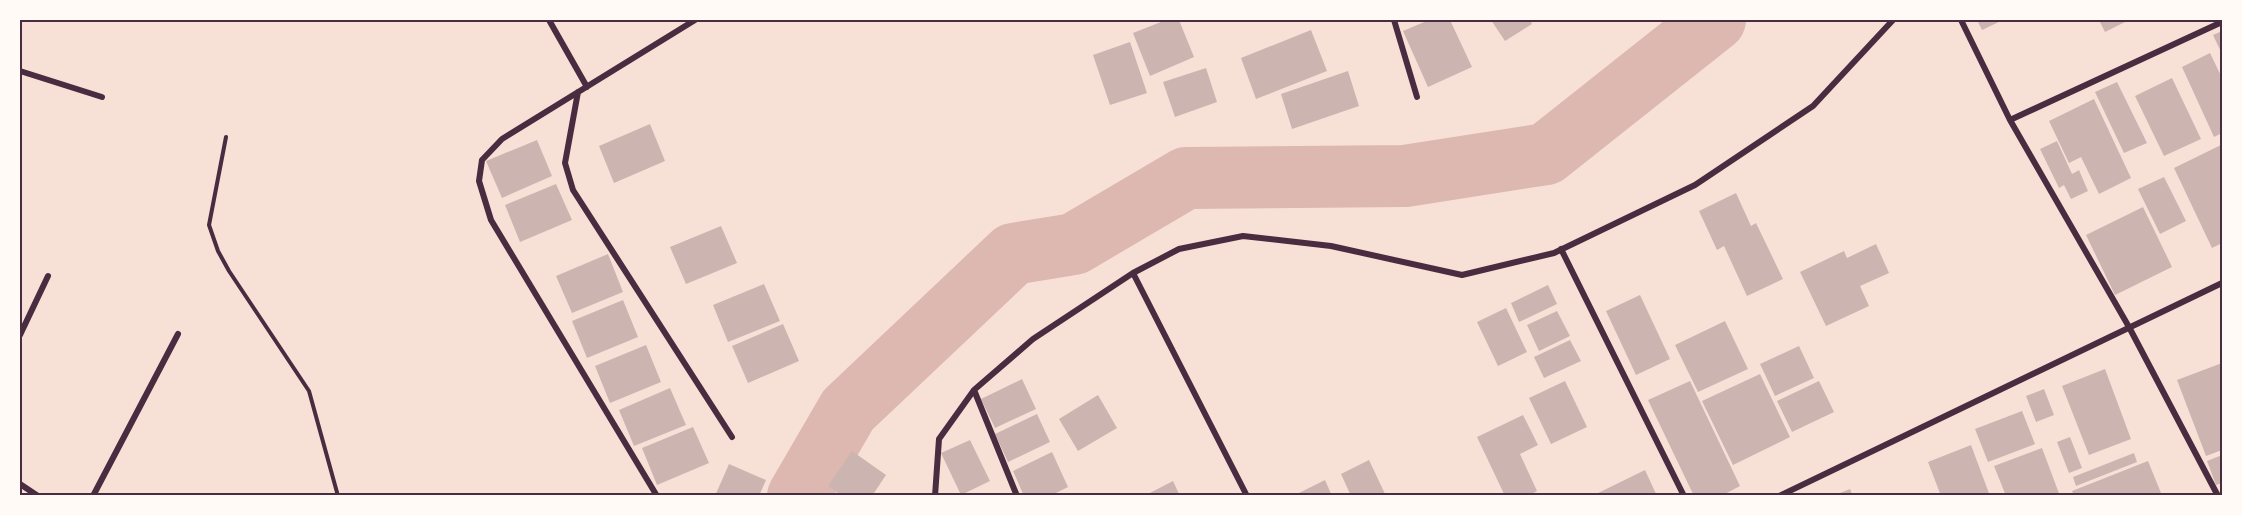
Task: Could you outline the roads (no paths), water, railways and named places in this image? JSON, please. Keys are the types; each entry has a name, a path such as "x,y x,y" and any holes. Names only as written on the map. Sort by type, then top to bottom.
{"street":[{"path":"549,20 587,87"},
{"path":"657,495 491,220 479,181 482,160 502,139 696,20"},
{"path":"1394,20 1417,98"},
{"path":"935,495 939,439 974,390 1033,339 1133,273 1179,249 1243,236 1331,246 1462,275 1554,253 1695,185 1813,106 1893,20"},
{"path":"1961,20 2010,120 2129,327 2218,495"},
{"path":"2010,120 2223,22"},
{"path":"20,71 102,96"},
{"path":"578,92 565,163 573,190 732,437"},
{"path":"1562,249 1684,495"},
{"path":"1133,273 1247,495"},
{"path":"20,335 48,276"},
{"path":"1779,495 2223,283"},
{"path":"93,495 178,334"},
{"path":"974,390 1017,495"},
{"path":"20,484 38,495"}],"waterway":[{"path":"798,496 848,410 1013,254 1074,244 1186,178 1405,176 1546,154 1715,20"}]}
